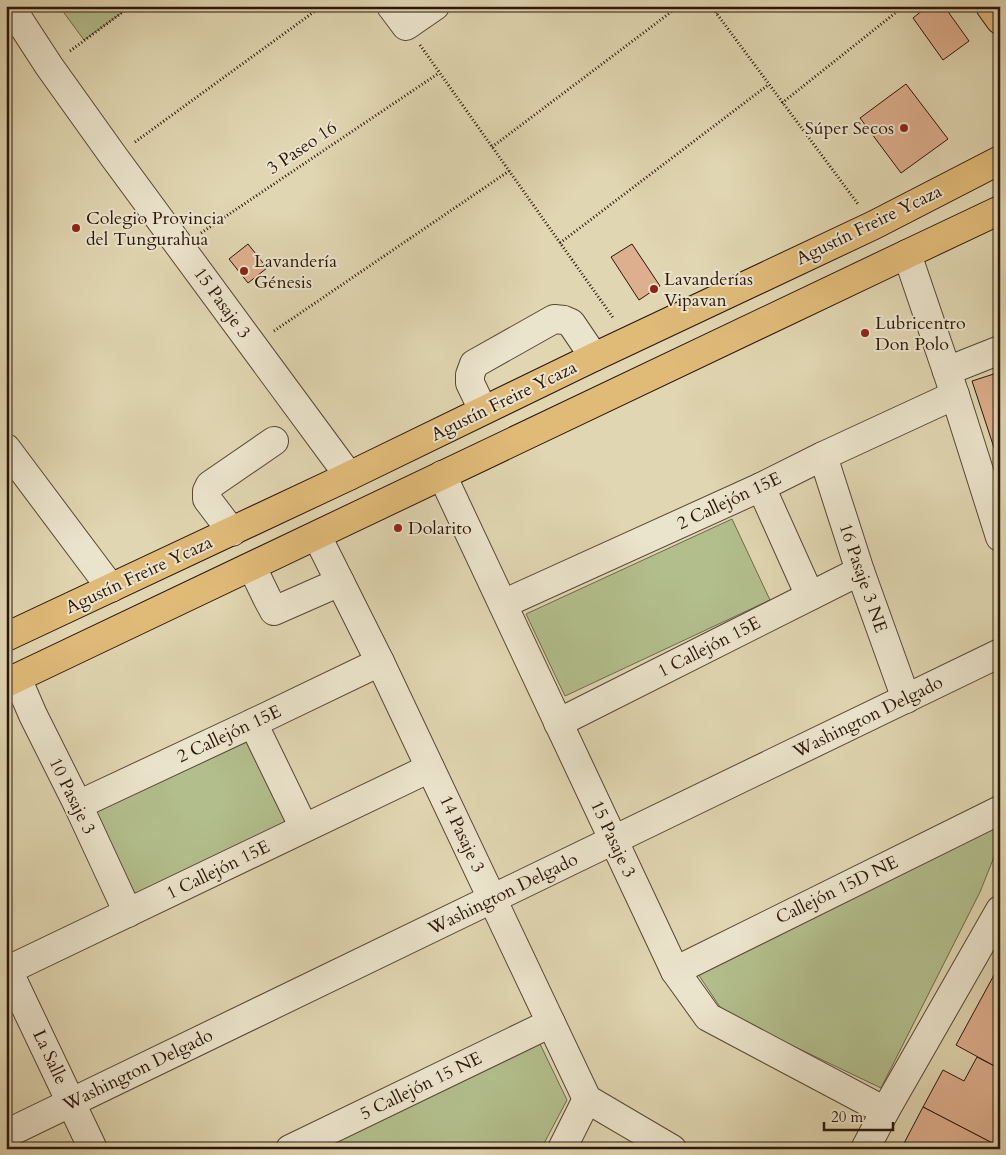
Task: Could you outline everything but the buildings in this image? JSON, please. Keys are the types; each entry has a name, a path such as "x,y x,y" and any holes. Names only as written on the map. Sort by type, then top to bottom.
{"main road":[{"path":"990,6 1000,20"},
{"name":"Agustín Freire Ycaza","path":"6,638 232,532 874,224 1000,160"},
{"path":"12,680 1000,210"}],"street":[{"name":"15 Pasaje 3","path":"10,6 49,66 114,157 349,476"},
{"path":"399,16 435,6"},
{"path":"907,254 951,383 1000,537"},
{"path":"483,410 470,383 470,375 474,364 554,319 571,323 594,357"},
{"name":"2 Callejón 15E","path":"503,604 761,487 823,456 951,383 1000,350"},
{"path":"232,532 207,499 207,491 210,485 274,441"},
{"path":"6,448 111,588"},
{"name":"16 Pasaje 3 NE","path":"823,456 860,570 906,699"},
{"name":"15 Pasaje 3","path":"442,475 675,971 708,1017 885,1110"},
{"path":"761,487 810,596"},
{"name":"14 Pasaje 3","path":"317,536 380,662 587,1099"},
{"path":"252,567 274,611 340,582"},
{"name":"1 Callejón 15E","path":"558,722 860,570"},
{"name":"Washington Delgado","path":"6,1134 1000,653"},
{"name":"2 Callejón 15E","path":"78,805 380,662"},
{"name":"10 Pasaje 3","path":"12,680 33,715 78,805 128,913"},
{"path":"253,723 304,828"},
{"name":"1 Callejón 15E","path":"7,969 430,768"},
{"name":"Callejón 15D NE","path":"675,971 1000,810"},
{"path":"865,1149 885,1110 1000,910"},
{"name":"La Salle","path":"7,969 93,1149"},
{"name":"5 Callejón 15 NE","path":"290,1149 551,1023"},
{"path":"562,1149 587,1099 672,1149"}],"path":[{"path":"49,66 131,6"},
{"path":"114,157 322,6"},
{"path":"492,147 679,6"},
{"path":"711,6 768,85 874,224"},
{"path":"716,13 725,6"},
{"path":"782,103 904,6"},
{"path":"399,16 629,341"},
{"name":"3 Paseo 16","path":"180,247 439,72"},
{"path":"560,243 768,85"},
{"path":"252,345 509,171"}],"green space":[{"path":"59,6 131,6 84,40"},
{"path":"732,519 770,600 565,696 526,614"},
{"path":"249,739 289,821 136,896 95,813"},
{"path":"995,828 1000,830 1000,842 980,892 881,1088 724,1013 698,974"},
{"path":"539,1042 567,1100 541,1149 319,1149"}],"place":[{"name":"Súper Secos","path":"904,128"},
{"name":"Colegio Provincia del Tungurahua","path":"76,228"},
{"name":"Lavandería Génesis","path":"244,271"},
{"name":"Lavanderías Vipavan","path":"654,289"},
{"name":"Lubricentro Don Polo","path":"865,333"},
{"name":"Dolarito","path":"398,528"}]}
